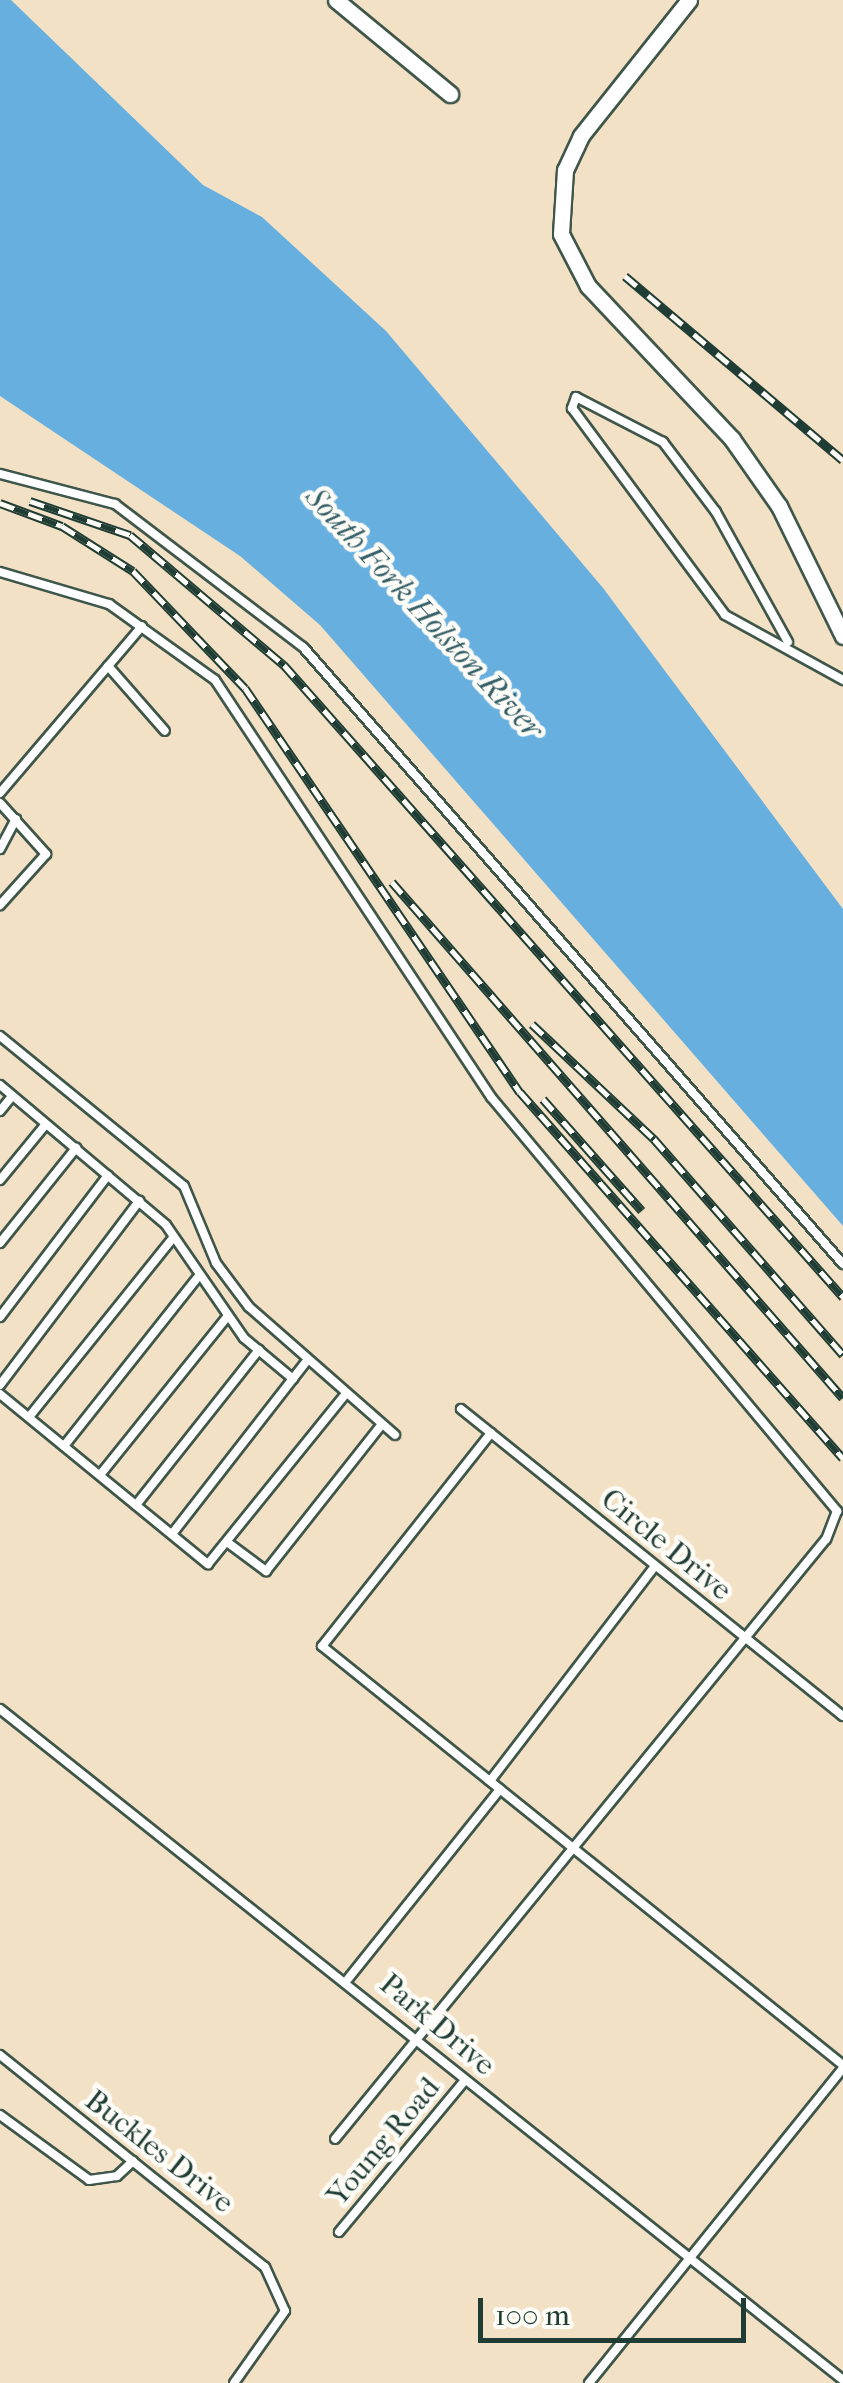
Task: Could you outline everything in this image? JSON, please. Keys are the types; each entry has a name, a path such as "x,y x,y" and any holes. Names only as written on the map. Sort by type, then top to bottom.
{"street":[{"path":"336,0 450,94"},
{"path":"689,0 580,136 565,170 561,234 588,286 702,396 751,466 843,636"}],"lane":[{"path":"788,642 758,638 724,614 572,408 576,398 663,442 716,512 788,642 843,680"},
{"path":"0,474 115,504 303,647 843,1264"},
{"path":"0,572 109,604 195,660 239,710 491,1098 837,1511 832,1531 576,1850 335,2139"},
{"path":"0,792 142,626"},
{"path":"108,666 165,731"},
{"path":"0,803 46,854 0,906"},
{"path":"0,849 16,819"},
{"path":"0,1036 184,1186 216,1263 305,1363 395,1435"},
{"path":"0,1085 140,1200 173,1238 227,1317 293,1380"},
{"path":"0,1111 12,1096"},
{"path":"0,1180 46,1124"},
{"path":"0,1243 76,1148"},
{"path":"0,1316 108,1175"},
{"path":"0,1385 140,1200"},
{"path":"29,1418 173,1238"},
{"path":"64,1446 197,1278"},
{"path":"100,1475 227,1317"},
{"path":"136,1504 258,1350"},
{"path":"172,1534 305,1363"},
{"path":"0,1394 208,1564 345,1395"},
{"name":"Circle Drive","path":"461,1409 843,1716"},
{"path":"227,1542 266,1572 382,1424"},
{"path":"491,1433 322,1646 843,2067 589,2383"},
{"path":"490,1781 655,1566"},
{"name":"Park Drive","path":"0,1710 348,1979 465,2080 843,2380"},
{"path":"348,1979 500,1789"},
{"name":"Buckles Drive","path":"0,2055 265,2266 282,2292 276,2330 234,2383"},
{"name":"Young Road","path":"338,2232 465,2080"},
{"path":"0,2115 89,2180 117,2176 133,2161"}],"water":[{"name":"South Fork Holston River","path":"0,0 11,0 203,185 262,217 386,331 603,588 843,909 843,1226 320,625 240,556 0,396"}],"railway":[{"path":"625,276 843,460"},
{"path":"30,501 130,535 284,665 843,1297"},
{"path":"0,503 62,526 133,571 245,688 520,1092 843,1458"},
{"path":"392,882 843,1398"},
{"path":"532,1024 654,1139 843,1355"},
{"path":"543,1099 642,1211"}]}
